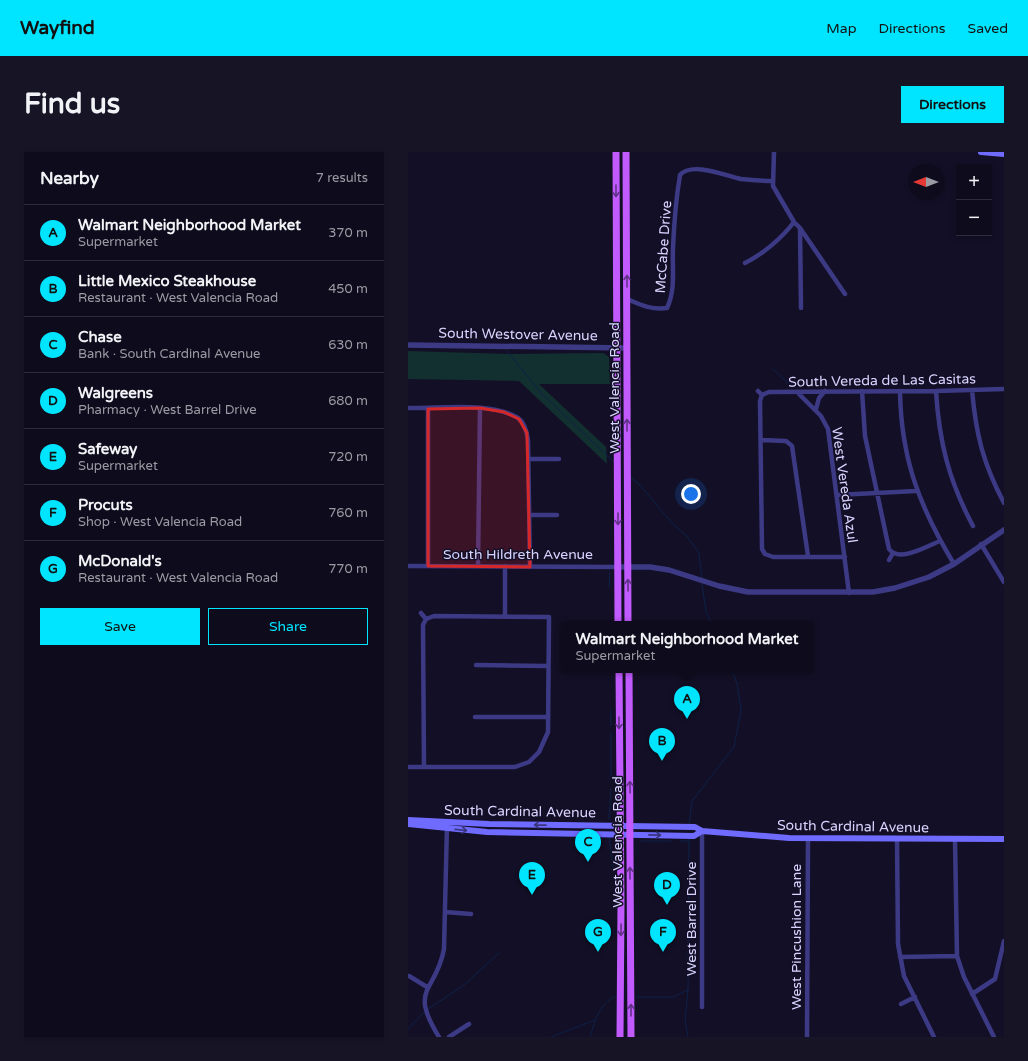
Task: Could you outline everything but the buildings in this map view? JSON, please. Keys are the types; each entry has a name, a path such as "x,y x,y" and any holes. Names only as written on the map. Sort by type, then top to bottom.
{"main road":[{"name":"West Valencia Road","path":"616,152 618,621"},
{"name":"West Valencia Road","path":"626,152 628,621"},
{"path":"980,152 1004,154"},
{"name":"West Valencia Road","path":"619,673 621,826 620,1037"},
{"name":"West Valencia Road","path":"629,673 631,1037"},
{"path":"619,699 629,700"},
{"name":"South Cardinal Avenue","path":"408,820 502,824 694,827 702,831 773,837 1004,839"},
{"name":"South Cardinal Avenue","path":"408,824 447,829 509,833 694,836 702,831"},
{"path":"620,983 631,982"}],"street":[{"path":"774,152 773,186 794,222 800,228 845,294"},
{"name":"McCabe Drive","path":"627,298 646,308 667,308 673,289 674,227 680,175 683,171 688,169 716,171 741,179 772,182"},
{"path":"745,263 753,259 787,232 794,222"},
{"path":"800,228 801,308"},
{"name":"South Westover Avenue","path":"408,345 627,348"},
{"name":"South Vereda de Las Casitas","path":"762,396 769,392 1004,389"},
{"path":"972,390 979,444 992,481 1004,503"},
{"path":"758,391 762,396 760,401 762,549 765,554 773,557 845,557"},
{"path":"816,409 819,398 825,391"},
{"path":"862,391 865,436 888,545 893,553 903,555 940,541"},
{"path":"900,391 904,443 916,492 940,541 954,564"},
{"path":"936,391 938,420 946,461 959,498 973,526"},
{"name":"West Vereda Azul","path":"797,392 822,416 828,429 849,593"},
{"path":"408,408 480,408 504,412 519,419 527,433 529,459 530,567"},
{"path":"478,566 480,408"},
{"path":"428,409 428,566"},
{"path":"761,440 786,441 792,446 808,556"},
{"path":"529,459 559,459"},
{"path":"837,495 877,492 916,492"},
{"path":"530,516 557,515"},
{"path":"628,567 663,569 692,576 718,586 756,593 873,592 916,582 954,564 981,544 1004,530"},
{"path":"981,544 1004,582"},
{"path":"889,560 893,553"},
{"path":"761,558 765,554"},
{"name":"South Hildreth Avenue","path":"408,566 628,567"},
{"path":"504,566 505,616"},
{"path":"421,613 426,619"},
{"path":"408,767 424,767 515,767 529,762 545,743 548,732 549,617 434,616 426,619 424,624 424,767"},
{"path":"476,665 548,666"},
{"path":"475,716 548,717"},
{"path":"439,1037 429,1021 424,1006 427,986 439,967 442,958 445,912 447,822"},
{"name":"West Barrel Drive","path":"702,831 702,1007"},
{"name":"West Pincushion Lane","path":"807,1037 808,838"},
{"path":"898,839 898,944 900,957 904,976 934,1037"},
{"path":"955,839 957,956 964,978 994,1037"},
{"path":"445,912 471,914"},
{"path":"972,994 996,979 1004,941"},
{"path":"900,957 957,956"},
{"path":"409,976 427,986"},
{"path":"901,1004 915,997"},
{"path":"449,1037 469,1024"}],"highlighted area":[{"path":"480,408 504,412 519,419 527,433 530,567 428,566 428,409"}],"green space":[{"path":"408,351 511,354 603,353 609,357 610,384 539,384 606,447 607,464 519,381 408,379"}],"waterway":[{"path":"507,351 542,394 614,462"},
{"path":"773,369 791,386"},
{"path":"631,478 640,485 671,522 687,536 699,553 702,579"},
{"path":"609,587 610,572"},
{"path":"702,584 706,612 710,621"},
{"path":"689,825 692,801 734,747 741,710 737,684 733,673"},
{"path":"611,710 611,726"},
{"path":"611,733 611,779"},
{"path":"609,819 611,789"},
{"path":"609,836 613,867"},
{"path":"637,997 673,997 688,990 689,838"},
{"path":"641,841 671,841"},
{"path":"680,841 689,841"},
{"path":"428,1009 464,985 499,953"},
{"path":"688,990 685,1020 688,1037"},
{"path":"590,1037 598,1014 605,1003 615,997"},
{"path":"408,1029 424,1012"},
{"path":"551,1037 595,1020"}],"place":[{"name":"Walmart Neighborhood Market","path":"687,719"},
{"name":"Little Mexico Steakhouse","path":"662,761"},
{"name":"Chase","path":"588,862"},
{"name":"Safeway","path":"532,895"},
{"name":"Walgreens","path":"667,905"},
{"name":"McDonald's","path":"598,952"},
{"name":"Procuts","path":"663,952"}]}
